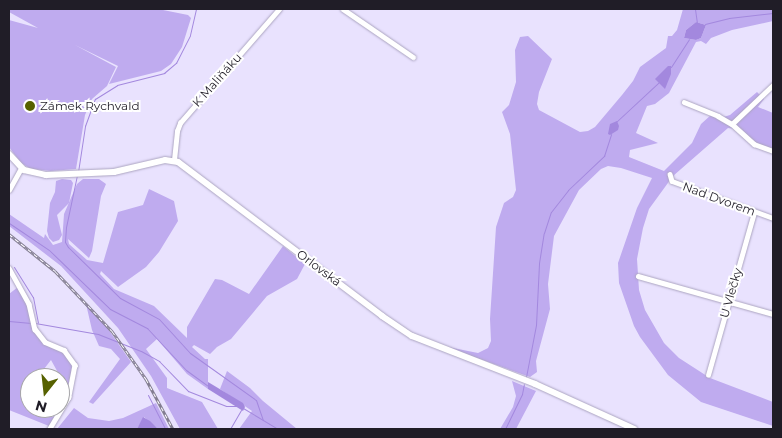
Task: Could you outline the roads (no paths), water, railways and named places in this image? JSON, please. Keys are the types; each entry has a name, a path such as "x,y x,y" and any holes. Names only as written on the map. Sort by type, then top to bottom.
{"main road":[{"path":"9,154 21,168 30,173 40,175 114,172 156,162 174,160"},
{"name":"Orlovská","path":"174,160 188,168 396,326 441,349 525,380 634,429"}],"street":[{"name":"K Maliňáku","path":"174,160 177,131 180,122 279,9"},
{"path":"343,9 414,57"},
{"path":"732,124 773,85"},
{"path":"684,102 718,116 732,124 754,144 773,151"},
{"path":"9,190 21,168"},
{"name":"Nad Dvorem","path":"670,174 672,181 773,218"},
{"name":"U Vlečky","path":"708,375 754,212"},
{"path":"9,268 26,296 34,326 42,339 64,350 75,365 75,377 69,397 50,429"},
{"path":"638,276 773,314"}],"waterway":[{"path":"78,172 85,126 95,99 117,85 164,73 176,63 190,35 196,9"},
{"path":"695,9 697,23"},
{"path":"705,24 729,18 773,13"},
{"path":"671,67 689,39"},
{"path":"616,122 659,82"},
{"path":"526,377 536,325 539,263 544,233 551,212 568,190 604,156 611,134"},
{"path":"77,175 66,227 65,242 68,247 120,298 159,319 190,353 256,400 263,420"},
{"path":"9,223 49,250 110,309 147,328 186,370 208,386"},
{"path":"14,267 33,297 38,323"},
{"path":"9,321 31,323"},
{"path":"35,323 98,334 141,351 159,361 188,391 226,406 237,406"},
{"path":"505,429 522,394 524,384"},
{"path":"148,395 165,429"},
{"path":"243,408 278,429"},
{"path":"230,429 241,410"}],"railway":[{"path":"9,234 55,271 112,331 146,379 173,429"}],"place":[{"name":"Zámek Rychvald","path":"30,106"}]}
